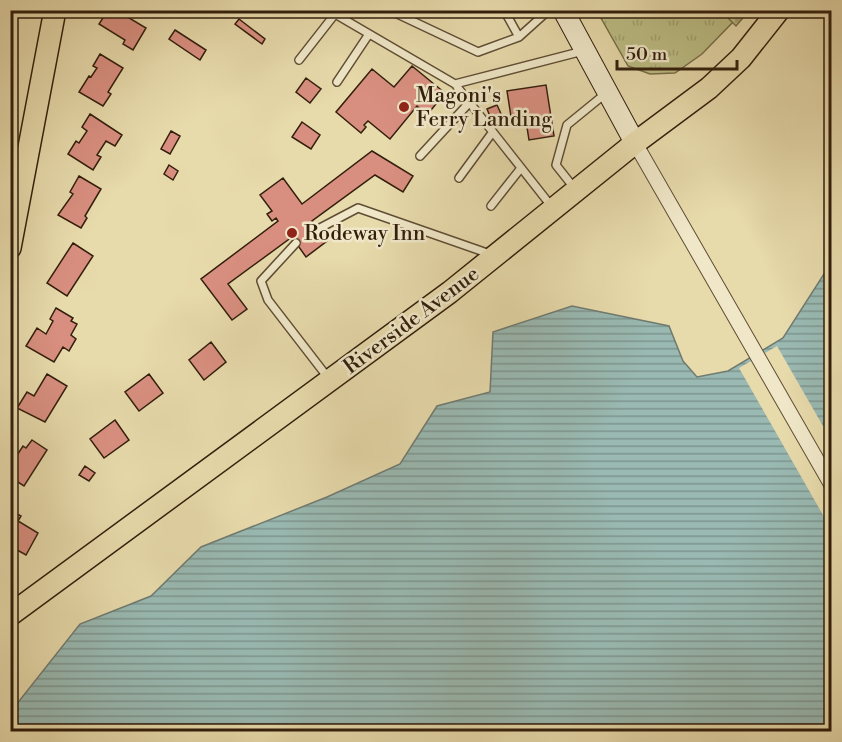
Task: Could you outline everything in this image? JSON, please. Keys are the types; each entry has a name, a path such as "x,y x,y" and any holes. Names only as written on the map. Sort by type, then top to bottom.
{"main road":[{"path":"10,248 55,10"},
{"path":"563,10 635,143"},
{"name":"Riverside Avenue","path":"14,610 450,292 635,143 709,88 741,58 779,10"}],"street":[{"path":"635,143 831,486"}],"lane":[{"path":"389,10 478,52 519,37 549,10"},
{"path":"504,10 519,37"},
{"path":"299,60 335,14 455,84 554,209"},
{"path":"337,82 369,34"},
{"path":"455,84 584,51"},
{"path":"576,191 556,165 567,125 607,93"},
{"path":"420,156 469,103"},
{"path":"459,178 492,133"},
{"path":"491,206 521,168"},
{"path":"318,229 357,208 495,256"},
{"path":"296,243 261,281 268,300 330,381"}],"green space":[{"path":"597,11 721,11 733,22 702,54 675,73 650,74 628,66"},
{"path":"721,11 749,11 736,26"}],"water":[{"path":"831,263 831,731 22,732 12,710 80,624 151,596 201,547 327,497 400,464 437,406 490,392 493,332 572,306 669,326 683,361 697,377 728,371 783,338"}],"pier":[{"path":"777,346 831,440 831,529 739,368"}],"building":[{"path":"108,10 116,10 146,28 133,50 123,44 125,40 99,24"},
{"path":"239,19 265,39 262,44 235,24"},
{"path":"175,30 206,50 200,60 169,39"},
{"path":"100,54 123,68 108,92 111,94 103,106 79,92 97,68 93,66"},
{"path":"412,66 445,93 427,115 417,106 390,139 368,121 361,133 336,112 372,69 394,87"},
{"path":"306,78 321,89 310,103 296,92"},
{"path":"546,85 554,136 529,140 526,121 512,123 507,91"},
{"path":"497,105 502,116 492,121 487,109"},
{"path":"90,114 122,135 115,146 106,141 97,155 101,157 93,170 68,154 76,141 79,143 87,131 82,127"},
{"path":"302,122 320,135 311,149 292,137"},
{"path":"171,131 180,136 170,154 161,149"},
{"name":"Rodeway Inn","path":"372,151 413,176 403,192 375,175 312,221 327,241 306,257 292,237 228,284 247,309 232,320 201,279 278,221 276,218 272,221 267,214 272,211 260,195 283,178 302,204"},
{"path":"169,165 178,171 173,180 164,174"},
{"path":"79,176 101,189 85,216 87,218 81,228 58,215 73,194 70,192"},
{"path":"73,243 93,256 67,296 47,283"},
{"path":"56,308 73,318 71,321 77,324 71,335 76,339 69,351 63,347 54,362 26,346 37,328 46,334 53,321 50,319"},
{"path":"211,342 226,362 204,380 189,360"},
{"path":"47,374 67,386 45,422 17,408 27,392 34,396"},
{"path":"149,374 163,393 139,411 125,392"},
{"path":"115,420 129,440 104,458 90,439"},
{"path":"32,440 47,450 24,486 10,477 10,466 23,446 26,448"},
{"path":"85,466 95,473 89,481 79,475"},
{"path":"10,510 21,516 18,521 38,533 26,555 10,546"}],"place":[{"name":"Magoni's Ferry Landing","path":"404,107"},
{"name":"Rodeway Inn","path":"292,233"}]}
